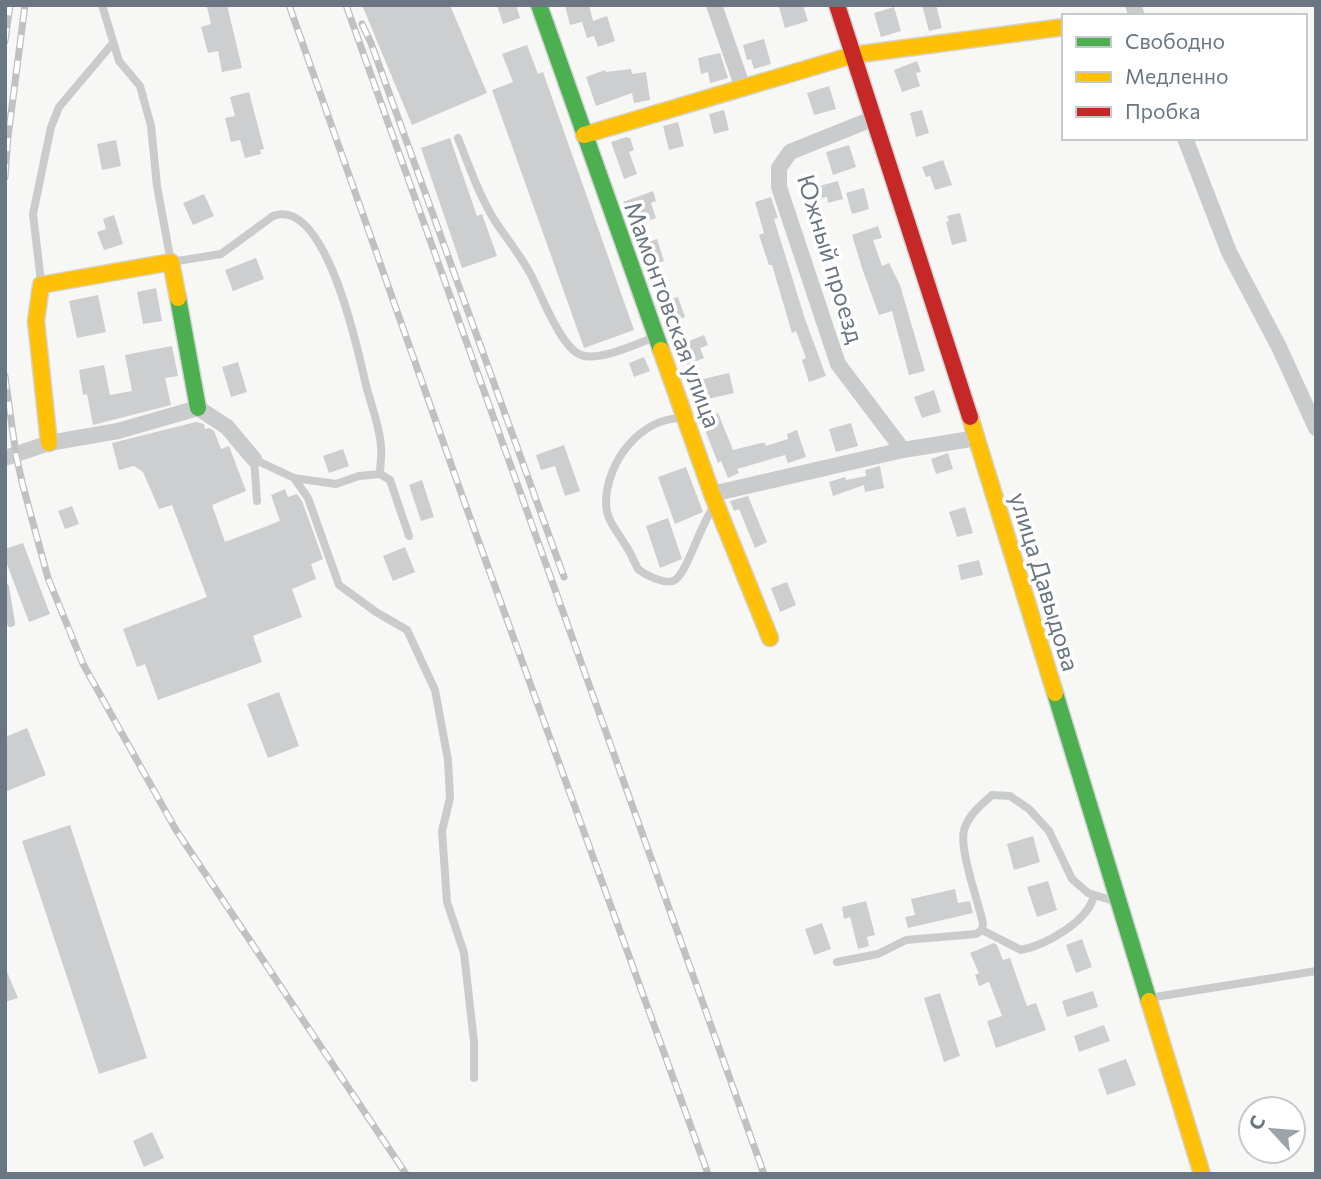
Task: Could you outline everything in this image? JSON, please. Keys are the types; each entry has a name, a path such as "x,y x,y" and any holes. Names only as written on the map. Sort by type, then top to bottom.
{"street":[{"name":"Мамонтовская улица","path":"539,5 684,418 770,638"},
{"path":"714,5 743,88"},
{"name":"улица Давыдова","path":"837,5 977,438 1202,1174"},
{"path":"584,135 853,55 1062,27"},
{"name":"Южный проезд","path":"872,119 790,152 779,168 779,187 838,365 903,450"},
{"path":"1186,140 1229,252 1279,347 1316,428"},
{"path":"49,443 36,321 41,285 171,262 198,408 227,426 254,459"},
{"path":"5,458 49,443 118,431 198,408"},
{"path":"714,500 903,450 977,438"}],"lane":[{"path":"102,5 120,61 140,86 151,126 157,186 171,262 221,254 282,212 293,215 310,231 320,246 345,301 381,446 380,474"},
{"path":"41,285 33,214 51,127 59,107 113,43"},
{"path":"458,138 474,179 494,218 530,271 569,347 582,356 596,356 610,354 656,337"},
{"path":"684,418 660,421 626,446 610,482 606,501 608,516 637,568 662,582 672,581 686,565 714,500"},
{"path":"257,501 254,459 294,478 336,484 359,476 380,474 390,481 409,536"},
{"path":"294,478 308,498 318,532 339,584 376,612 407,630 435,690 448,760 450,798 442,831 447,902 464,953 474,1042 474,1078"},
{"path":"5,587 10,623"},
{"path":"838,962 878,954 906,940 976,934 982,930 983,923 963,847 964,830 974,811 992,795 1010,796 1029,809 1049,831 1072,879 1088,893 1117,902"},
{"path":"982,930 1021,950 1028,949 1082,918 1092,905 1094,895"},
{"path":"1147,998 1316,971"}],"building":[{"path":"227,5 242,68 222,72 218,51 208,53 201,27 211,24 207,7"},
{"path":"362,5 450,5 487,93 412,125"},
{"path":"497,5 516,5 520,18 503,24"},
{"path":"565,5 589,5 593,21 607,16 615,41 598,47 594,36 587,38 582,22 570,25"},
{"path":"803,5 808,21 785,28 779,7"},
{"path":"922,5 936,5 942,28 929,31"},
{"path":"894,7 901,31 881,37 874,13"},
{"path":"764,39 771,64 754,69 751,59 747,60 743,45"},
{"path":"527,45 538,74 543,72 634,330 584,348 492,90 513,82 502,54"},
{"path":"720,53 728,78 710,83 708,72 701,74 698,58"},
{"path":"917,61 921,72 916,73 920,86 902,92 894,70"},
{"path":"631,69 632,74 646,72 650,100 634,103 632,93 596,106 586,77 605,70"},
{"path":"829,86 836,109 814,115 807,93"},
{"path":"249,92 264,149 260,150 261,154 245,158 240,140 231,142 225,118 235,116 230,97"},
{"path":"724,110 729,130 714,134 709,114"},
{"path":"922,110 929,133 916,137 910,113"},
{"path":"678,122 684,146 669,150 663,126"},
{"path":"450,138 477,216 482,214 497,256 462,268 421,148"},
{"path":"630,138 634,150 629,152 637,174 624,179 611,142"},
{"path":"116,140 121,166 102,170 97,144"},
{"path":"849,145 856,167 833,175 826,152"},
{"path":"943,160 952,185 935,190 930,176 926,177 922,167"},
{"path":"838,181 843,199 828,203 827,197 822,198 819,186"},
{"path":"864,188 869,209 852,214 846,193"},
{"path":"653,191 656,201 651,203 656,218 638,224 633,208 627,210 623,202"},
{"path":"204,194 214,216 193,225 183,203"},
{"path":"771,197 778,218 774,219 826,376 809,382 802,360 806,358 796,331 792,333 772,265 769,265 759,235 764,233 755,202"},
{"path":"960,213 967,241 952,245 947,216"},
{"path":"114,215 123,244 104,250 97,232 106,229 103,219"},
{"path":"878,226 882,238 873,240 882,266 889,263 900,285 925,371 909,375 892,311 879,315 863,271 852,235"},
{"path":"657,239 664,261 650,265 642,244"},
{"path":"256,258 264,279 233,291 225,270"},
{"path":"156,288 162,321 143,324 137,292"},
{"path":"98,295 106,332 77,338 69,301"},
{"path":"678,297 685,317 671,322 665,301"},
{"path":"704,335 708,345 700,348 704,358 687,365 679,345"},
{"path":"172,346 178,376 165,378 171,405 93,425 87,394 83,395 79,370 104,365 110,395 132,391 125,355"},
{"path":"644,357 650,371 634,377 629,363"},
{"path":"238,362 247,392 231,397 222,367"},
{"path":"729,373 734,393 708,399 706,392 693,395 690,382"},
{"path":"934,390 941,412 922,418 914,397"},
{"path":"718,413 733,450 761,443 766,446 788,439 787,434 797,430 806,457 788,463 785,455 737,469 739,473 728,478 721,461 718,463 705,430 708,428 705,419"},
{"path":"196,422 204,424 205,429 214,431 221,449 229,446 246,491 212,505 225,542 280,521 271,495 285,489 288,497 297,494 302,501 323,559 311,564 316,579 292,589 302,617 253,636 262,662 158,700 145,664 137,667 123,629 207,597 172,505 159,509 143,472 134,466 119,470 112,443"},
{"path":"851,423 858,446 836,452 829,429"},
{"path":"564,445 580,491 565,496 555,466 541,470 536,455"},
{"path":"343,449 349,466 329,473 323,456"},
{"path":"948,453 953,469 936,474 931,459"},
{"path":"880,466 884,488 865,492 864,485 833,496 829,482 845,477 846,480 866,476 865,470"},
{"path":"686,467 703,512 675,524 658,477"},
{"path":"422,480 434,517 421,521 409,485"},
{"path":"748,496 767,542 755,548 739,509 734,511 730,501"},
{"path":"72,506 79,524 65,529 58,511"},
{"path":"965,507 973,533 957,537 949,512"},
{"path":"668,518 682,559 660,568 646,526"},
{"path":"23,543 50,614 29,622 5,559 5,549"},
{"path":"405,547 415,572 393,581 383,556"},
{"path":"979,560 983,575 961,580 958,565"},
{"path":"787,582 796,605 780,612 771,588"},
{"path":"279,692 299,746 268,758 247,704"},
{"path":"27,728 46,775 5,792 5,737"},
{"path":"70,825 147,1058 99,1074 22,841"},
{"path":"1033,836 1040,862 1014,870 1007,844"},
{"path":"1048,881 1057,910 1037,917 1027,887"},
{"path":"955,889 958,903 970,901 973,913 908,928 905,917 915,915 911,899"},
{"path":"866,901 875,935 867,937 869,946 858,949 850,917 844,919 842,907"},
{"path":"822,923 831,949 814,955 805,929"},
{"path":"1082,939 1092,967 1076,973 1066,945"},
{"path":"994,943 1003,960 1010,958 1027,1006 1036,1003 1046,1030 996,1048 987,1021 1002,1016 989,982 979,986 975,975 979,973 970,953"},
{"path":"5,967 18,998 5,1002"},
{"path":"1093,991 1098,1007 1067,1017 1062,1001"},
{"path":"940,993 960,1056 944,1062 924,998"},
{"path":"1104,1025 1110,1041 1079,1052 1074,1036"},
{"path":"1126,1059 1136,1085 1107,1095 1098,1069"},
{"path":"152,1132 164,1158 144,1167 133,1141"}],"railway":[{"path":"5,41 10,5"},
{"path":"5,177 25,5"},
{"path":"289,5 464,501 708,1174"},
{"path":"346,5 764,1174"},
{"path":"362,24 564,577"},
{"path":"5,376 23,486 48,578 83,664 176,830 406,1174"}],"traffic: fast":[{"path":"539,5 661,350"},
{"path":"178,298 198,408"},
{"path":"1055,693 1149,1001"}],"traffic: slow":[{"path":"584,135 853,55 1062,27"},
{"path":"49,443 36,321 41,285 171,262 178,298"},
{"path":"661,350 712,494 770,638"},
{"path":"970,417 1055,693"},
{"path":"1149,1001 1202,1174"}],"traffic: jam":[{"path":"837,5 970,417"}]}
